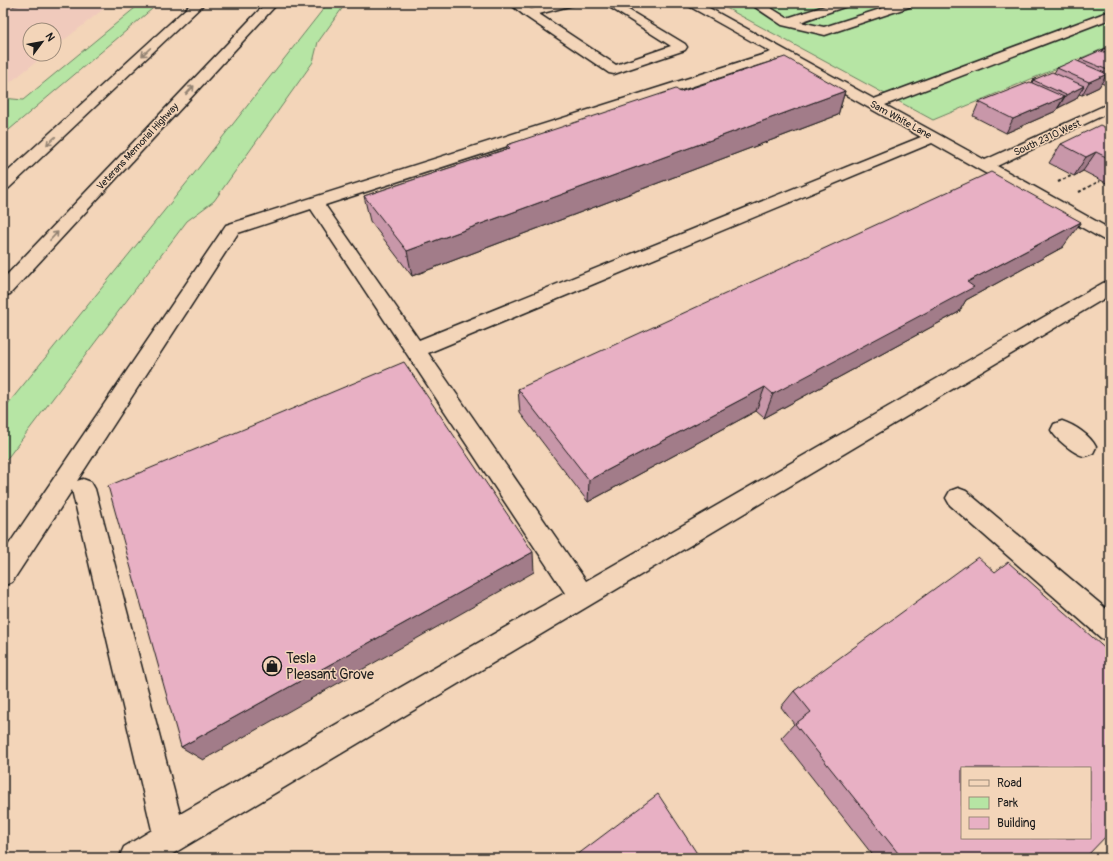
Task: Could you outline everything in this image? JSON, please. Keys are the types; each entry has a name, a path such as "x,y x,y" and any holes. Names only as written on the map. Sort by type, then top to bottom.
{"main road":[{"path":"3,185 199,3"},
{"name":"Veterans Memorial Highway","path":"3,290 272,3"},
{"path":"515,3 614,70 681,47 609,3"},
{"path":"529,12 569,3"},
{"name":"Sam White Lane","path":"692,3 753,31 782,53 1110,236"},
{"path":"755,3 786,22 825,31 911,3"},
{"path":"773,25 846,3"},
{"path":"874,104 1110,15"},
{"path":"3,574 232,229 782,53"},
{"name":"South 2310 West","path":"985,166 1110,107"},
{"path":"1080,122 1098,130"},
{"path":"415,350 933,137"},
{"path":"314,202 582,597"},
{"path":"3,300 27,264"},
{"path":"135,858 1110,286"},
{"path":"1062,430 1085,447"},
{"path":"83,490 170,838"},
{"path":"958,498 1110,629"}],"path":[{"path":"1052,185 1071,176"},
{"path":"1073,195 1100,182"}],"shaded area":[{"path":"3,3 111,3 62,42 62,22 22,22 22,62 36,62 3,88"}],"green space":[{"path":"141,3 159,3 3,135 3,98 23,100"},
{"path":"328,3 346,3 318,42 313,62 214,201 187,221 3,464 3,410 189,180"},
{"path":"717,3 1110,3 1110,46 933,120"}],"building":[{"path":"1110,47 1110,54 1101,50"},
{"path":"1099,51 1110,56 1110,71 1081,59"},
{"path":"785,57 845,91 407,251 364,196 510,148 507,145 676,89 680,92"},
{"path":"1075,60 1107,74 1089,82 1057,68"},
{"path":"1052,72 1084,86 1066,95 1033,80"},
{"path":"1030,82 1064,97 1013,119 979,102"},
{"path":"1100,125 1110,130 1110,159 1096,152 1086,157 1061,144"},
{"path":"991,172 1081,222 967,282 974,287 773,394 765,387 589,480 518,389"},
{"name":"Tesla Pleasant Grove","path":"404,362 533,552 181,747 108,486"},
{"path":"978,557 995,572 1008,562 1110,653 1110,832 1085,858 902,858 795,724 811,712 794,691"},
{"path":"658,794 700,858 573,858"}],"place":[{"name":"Tesla Pleasant Grove","path":"272,666"}]}
